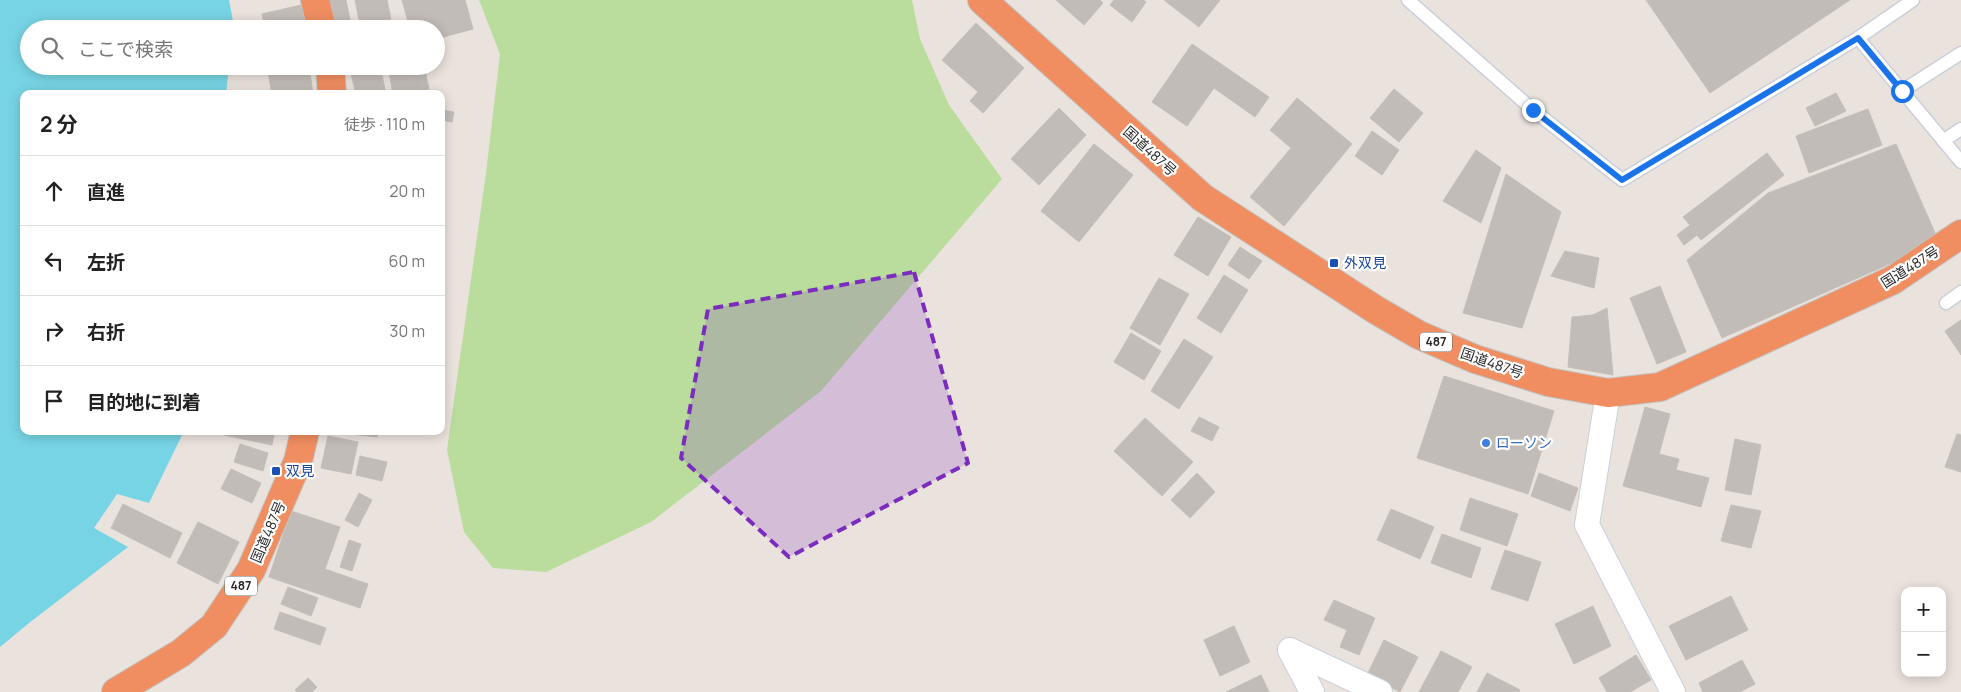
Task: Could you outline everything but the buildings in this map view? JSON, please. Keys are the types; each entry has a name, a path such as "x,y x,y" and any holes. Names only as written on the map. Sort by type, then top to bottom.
{"highway":[{"path":"314,0 320,20"},
{"name":"国道487号","path":"982,0 1203,198 1376,310 1419,335 1476,358 1548,382 1608,393 1660,387 1893,280 1961,234"},
{"path":"331,75 332,90"},
{"name":"国道487号","path":"116,692 181,653 214,626 251,570 298,461 304,435"}],"street":[{"path":"1608,393 1587,525 1673,692"},
{"path":"1312,692 1290,650 1380,692"}],"lane":[{"path":"1408,0 1533,110 1622,180 1858,38 1913,0"},
{"path":"1858,38 1961,162"},
{"path":"1902,91 1961,53"},
{"path":"1944,141 1961,130"},
{"path":"1946,302 1961,292"}],"highlighted area":[{"path":"914,272 968,463 789,557 681,458 708,309"}],"green space":[{"path":"479,0 912,0 920,39 949,105 1002,179 821,391 651,522 546,572 493,568 464,532 447,450 486,173 500,54"}],"water":[{"path":"0,0 229,0 233,20 20,20 20,75 228,75 226,90 20,90 20,435 182,435 149,503 117,494 94,528 128,547 0,647"}],"place":[{"name":"外双見","path":"1334,263"},
{"name":"ローソン","path":"1486,443"},
{"name":"双見","path":"276,471"}],"route":[{"path":"1533,110 1622,180 1858,38 1902,91"}]}
